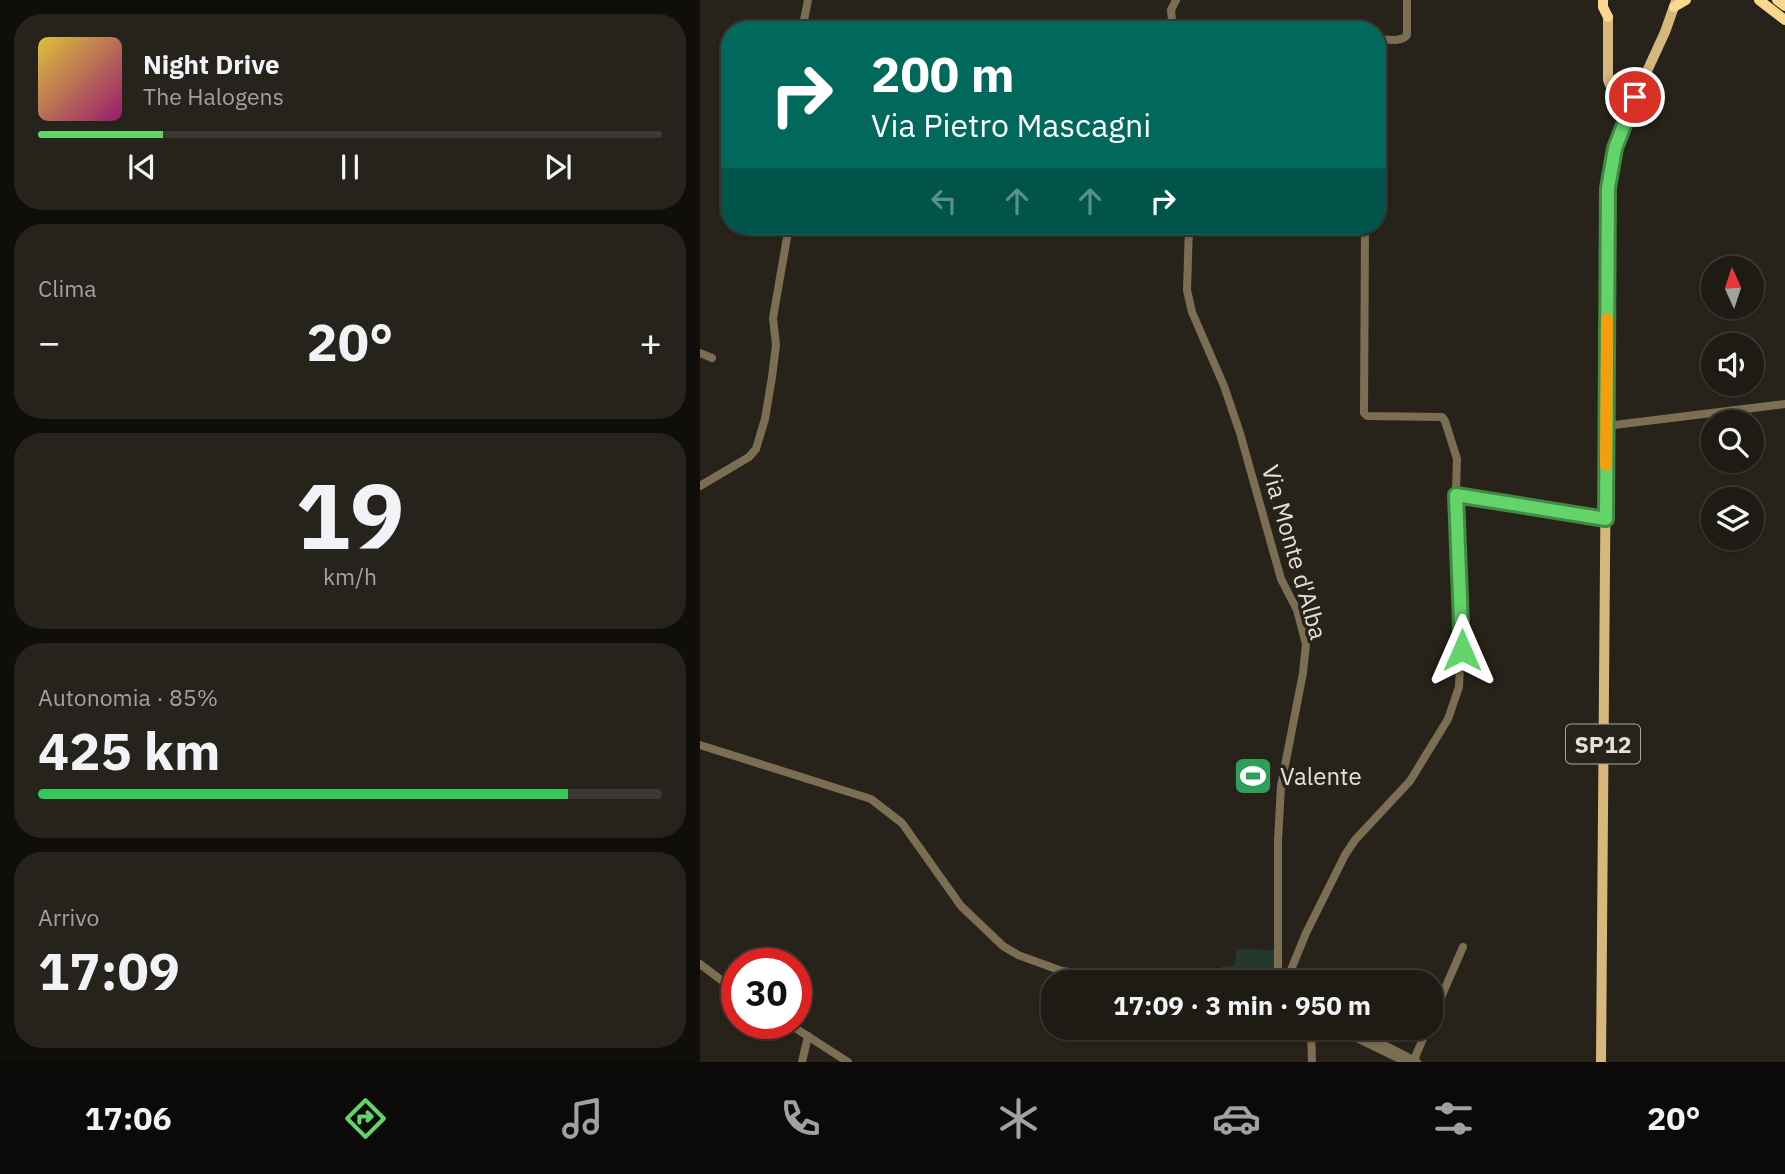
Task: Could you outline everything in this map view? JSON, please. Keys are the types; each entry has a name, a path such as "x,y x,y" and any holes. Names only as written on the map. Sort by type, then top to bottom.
{"highway":[{"path":"1605,0 1603,8 1608,17"},
{"path":"1675,4 1686,0"},
{"path":"1759,0 1785,20"},
{"path":"1766,0 1785,14"},
{"path":"1777,0 1785,6"}],"main road":[{"path":"1613,94 1624,102 1636,95 1675,4"},
{"path":"1608,17 1608,80 1621,114 1622,125"},
{"path":"1608,51 1613,63 1637,86 1636,95"},
{"path":"1613,94 1615,81 1643,72 1650,64"},
{"name":"SP12","path":"1601,1062 1608,188 1609,168 1622,125 1636,95"}],"street":[{"path":"804,21 808,0"},
{"path":"1172,21 1171,10 1176,0"},
{"path":"1386,39 1404,39 1407,35 1407,0"},
{"path":"700,486 749,457 756,449 772,377 776,345 773,318 787,235"},
{"name":"Via Monte d'Alba","path":"1189,235 1187,290 1192,312 1224,386 1281,579 1297,610 1306,644 1304,673 1281,786 1278,840 1283,970"},
{"path":"1288,970 1345,855 1355,839 1410,781 1430,752 1452,709 1459,687 1462,650 1457,459 1446,421 1442,417 1364,414 1365,235"},
{"path":"700,353 712,358"},
{"path":"1606,426 1785,404"},
{"path":"1456,495 1606,519"},
{"path":"700,744 871,799 902,823 961,906 1003,946 1018,955 1059,970"},
{"path":"1443,993 1463,947"},
{"path":"700,964 721,980"},
{"path":"802,1062 807,1039"},
{"path":"812,1039 848,1062"},
{"path":"1311,1040 1312,1062"},
{"path":"1364,1040 1412,1061"},
{"path":"1374,1040 1412,1061"},
{"path":"1412,1061 1422,1040"}],"green space":[{"path":"1237,949 1276,950 1275,970 1220,970 1221,967 1234,966"}],"slow traffic":[{"path":"1606,465 1607,319"}],"place":[{"name":"Valente","path":"1253,776"}],"route":[{"path":"1462,650 1456,495 1606,519 1609,168 1622,125 1635,97"}]}
